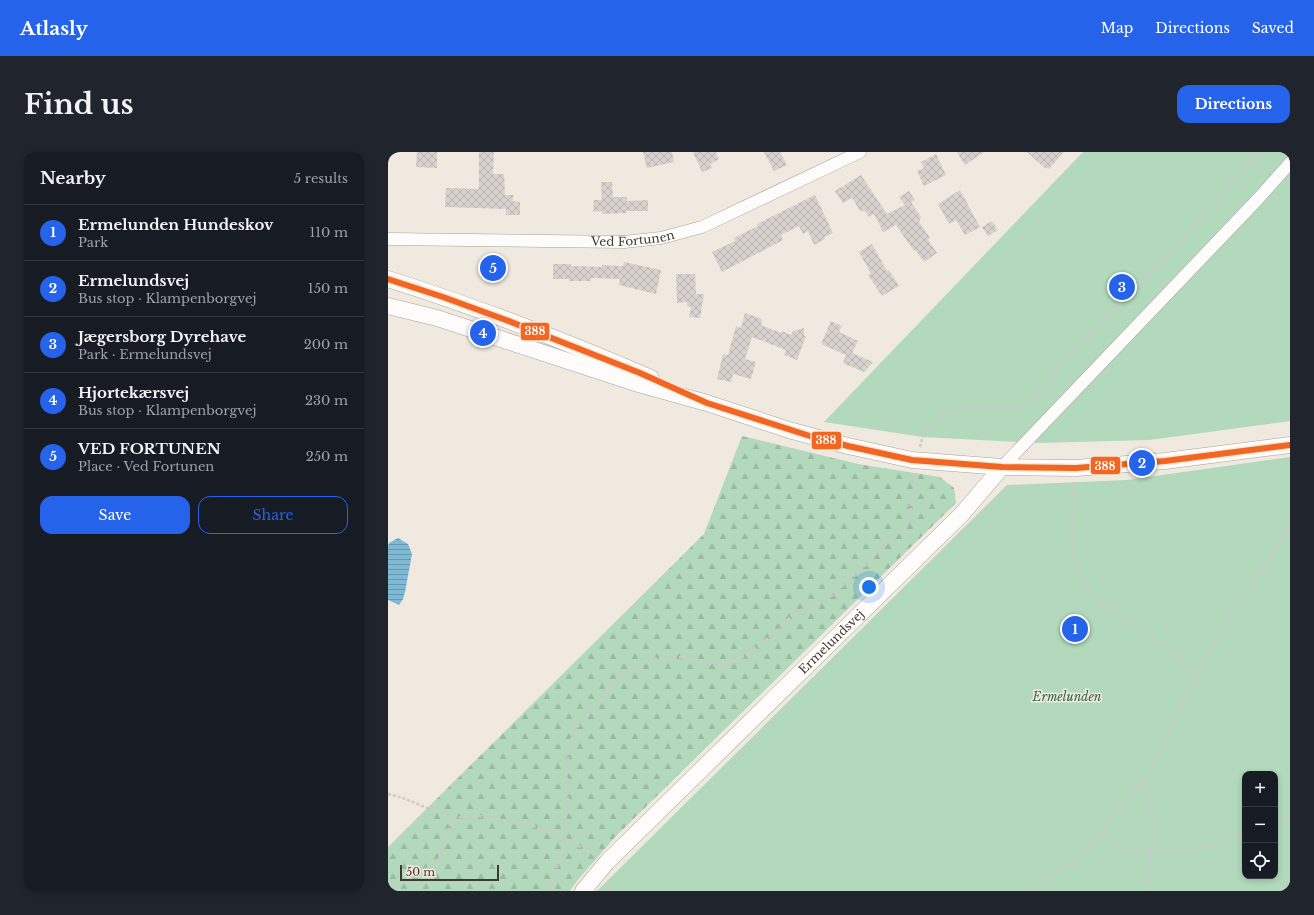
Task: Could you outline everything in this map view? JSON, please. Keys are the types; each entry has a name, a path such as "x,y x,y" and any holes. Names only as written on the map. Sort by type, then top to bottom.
{"street":[{"name":"Ved Fortunen","path":"388,239 624,242 661,238 702,227 860,152"},
{"name":"Ermelundsvej","path":"583,891 607,862 961,515 1002,467 1258,200 1290,163"},
{"path":"388,279 506,320 640,373 707,403"},
{"path":"388,306 437,318 635,383 707,403 789,430 833,442 917,461 1002,467 1076,468 1165,461 1290,445"}],"path":[{"path":"547,891 563,852 562,837 568,804 566,768 573,732 620,676 651,659 683,657 722,666 745,656 776,632 795,612 827,600 870,562 889,538 903,531 910,514 917,461 924,432 943,416 970,407 1021,406 1036,398 1063,360 1089,337 1121,299 1146,278 1176,247 1235,178 1262,152"},
{"path":"1076,468 1072,503 1072,539 1075,564 1087,588 1115,613 1148,633 1176,657 1195,677"},
{"path":"1032,891 1053,872 1076,863 1143,781 1154,763 1195,677 1229,617 1261,572 1290,525"},
{"path":"1143,781 1157,832 1150,851 1148,885 1152,891"},
{"path":"388,794 403,798 452,818 479,816 531,825 562,837 607,862"},
{"path":"1278,822 1290,816"},
{"path":"388,890 413,878 440,860 452,818"},
{"path":"1101,834 1125,849 1142,854 1150,851 1176,852 1196,849 1220,843 1242,835"}],"green space":[{"path":"1083,152 1290,152 1290,421 1149,440 1038,443 923,437 824,422"},
{"path":"742,436 858,464 940,477 954,488 956,503 615,837 570,891 388,891 388,847 704,534"},
{"name":"Ermelunden","path":"1290,457 1290,891 597,891 1007,485 1127,480"}],"water":[{"path":"398,538 408,544 412,554 405,592 399,605 388,600 388,546 389,543"}],"building":[{"path":"417,152 437,152 437,168 416,167"},
{"path":"479,152 494,152 493,174 504,174 505,195 513,195 513,201 520,202 520,215 506,215 506,209 445,207 446,188 479,189"},
{"path":"643,152 672,152 674,162 647,168"},
{"path":"693,152 716,152 719,159 710,164 712,168 702,172"},
{"path":"764,152 780,152 787,165 774,171"},
{"path":"957,152 984,152 965,165"},
{"path":"1027,152 1064,152 1049,169 1046,169"},
{"path":"936,154 946,175 924,186 917,171 924,168 921,162"},
{"path":"861,175 887,214 905,205 899,197 909,191 915,200 911,202 921,217 919,222 930,238 928,240 937,253 924,262 915,250 914,251 896,225 883,232 874,214 869,217 864,210 861,212 852,198 843,203 835,191"},
{"path":"601,182 612,182 613,197 627,197 627,201 648,200 648,211 626,211 626,213 602,214 602,211 593,212 594,200 602,200"},
{"path":"960,190 980,227 965,235 956,220 949,224 938,204"},
{"path":"815,195 833,233 824,237 825,239 814,245 808,231 803,234 799,226 781,235 783,240 722,272 712,252 735,241 734,238 758,226 757,224"},
{"path":"992,221 998,230 988,236 982,227"},
{"path":"872,244 887,271 889,270 899,286 882,296 868,275 871,274 859,252"},
{"path":"624,262 661,270 656,294 619,285 620,279 591,278 591,281 569,281 569,279 553,279 553,264 602,267 602,265 623,266"},
{"path":"676,274 695,274 696,294 704,294 700,318 689,317 691,307 687,306 687,302 677,303"},
{"path":"745,313 762,319 761,325 781,333 782,331 791,335 793,331 804,328 804,336 806,336 797,360 784,355 786,350 752,337 745,359 756,362 751,379 733,374 731,382 717,379 723,354 728,355 736,326 741,328"},
{"path":"831,321 842,326 839,332 858,341 852,353 873,362 864,372 843,363 846,355 821,344"}],"transit line":[{"name":"388","path":"388,279 506,320 640,373 707,403 810,436 912,460 1002,467 1076,468 1165,461 1290,445"}],"place":[{"name":"VED FORTUNEN","path":"493,268"},
{"name":"Jægersborg Dyrehave","path":"1122,287"},
{"name":"Hjortekærsvej","path":"483,333"},
{"name":"Ermelundsvej","path":"1142,463"},
{"name":"Ermelunden Hundeskov","path":"1075,629"}]}
